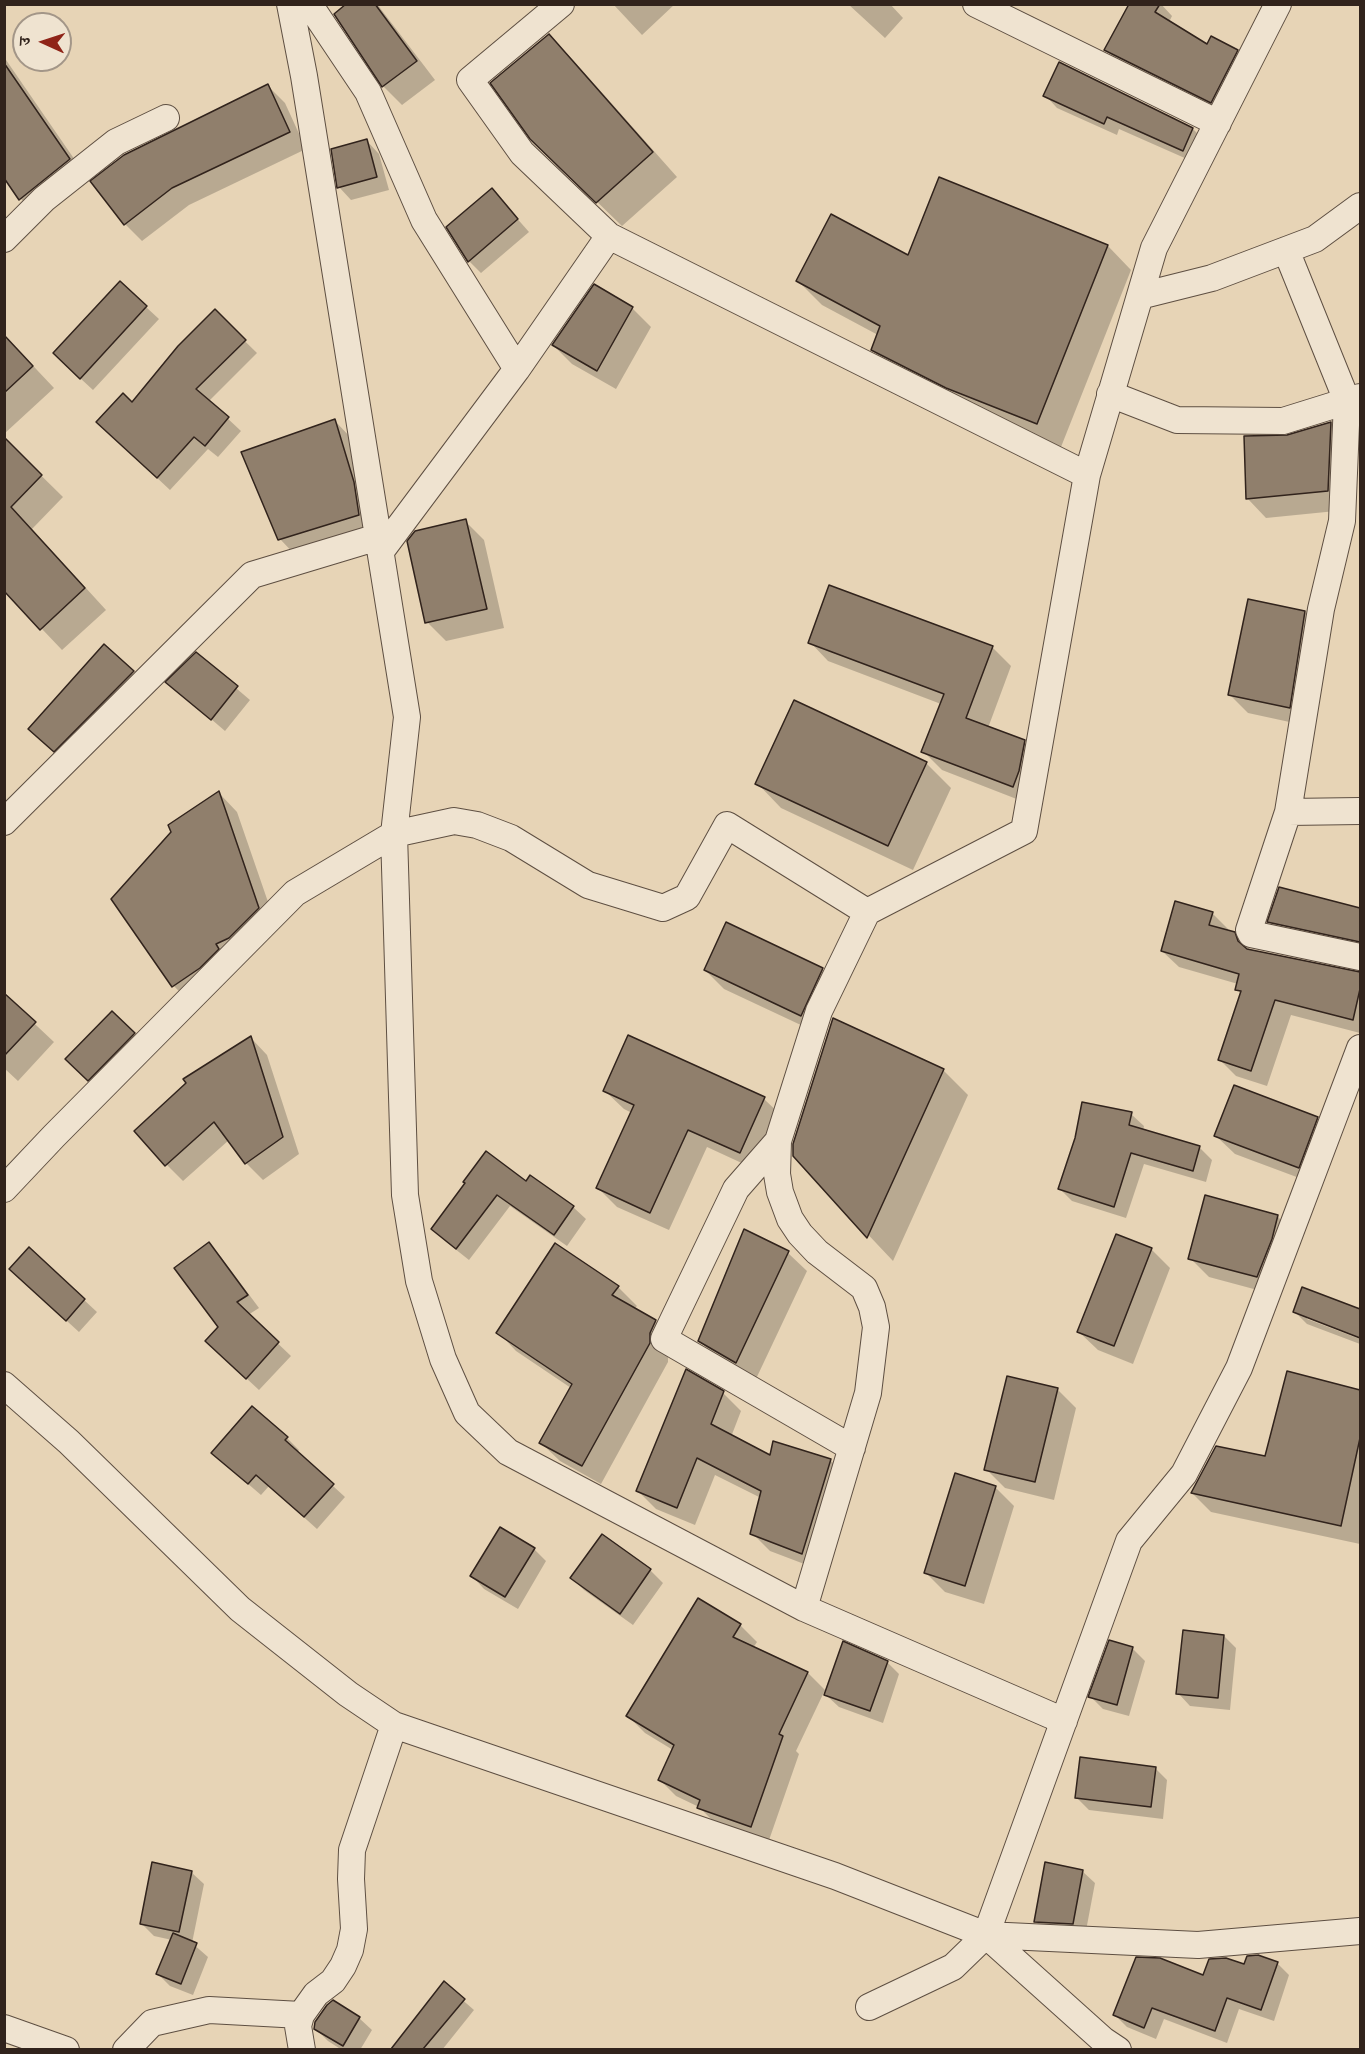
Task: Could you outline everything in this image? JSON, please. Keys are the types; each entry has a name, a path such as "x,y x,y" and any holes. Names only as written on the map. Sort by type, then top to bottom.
{"street":[{"path":"290,4 302,66 407,717 394,834 405,1195 419,1281 443,1359 467,1413 508,1452 804,1608 1064,1721"},
{"path":"309,4 368,92 424,220 517,369"},
{"path":"561,4 470,80 522,153 609,236 1086,475"},
{"path":"976,4 1218,123"},
{"path":"804,1608 868,1393 876,1327 872,1307 864,1288 817,1252 790,1220 780,1192 777,1174 778,1141 819,1011 867,912 1024,831 1086,475 1154,248 1278,4"},
{"path":"4,238 44,199 116,142 166,118"},
{"path":"1140,296 1212,278 1286,250 1315,238 1360,206"},
{"path":"4,822 252,575 379,544 517,369 609,236"},
{"path":"1286,250 1354,399 1342,521 1349,539 1321,609 1288,812 1249,933 1360,957"},
{"path":"1110,394 1177,420 1283,421 1354,399"},
{"path":"1288,812 1360,812"},
{"path":"4,1189 295,893 394,834 454,821 477,825 511,838 588,885 663,908 687,897 727,825 867,912"},
{"path":"869,2007 953,1967 987,1935 1129,1541 1184,1474 1239,1368 1360,1048"},
{"path":"778,1141 736,1189 664,1339 852,1448"},
{"path":"4,1385 69,1442 240,1609 348,1694 394,1725 835,1876 987,1935 1198,1945 1360,1931"},
{"path":"302,2049 297,2025 301,2015 316,1994 333,1981 350,1950 354,1929 352,1850 394,1725"},
{"path":"987,1935 1103,2040 1118,2049"},
{"path":"126,2049 152,2023 209,2010 301,2015"},
{"path":"4,2028 52,2047"}],"building":[{"path":"346,4 375,4 417,61 382,87 334,14"},
{"path":"1129,4 1160,4 1155,12 1207,44 1211,36 1238,50 1211,103 1104,50"},
{"path":"549,34 653,152 596,203 530,139 490,83"},
{"path":"1059,62 1193,128 1183,151 1107,117 1104,124 1043,96"},
{"path":"4,63 70,159 19,200 4,178"},
{"path":"268,84 290,132 172,188 124,225 90,181 124,155"},
{"path":"367,139 377,177 337,188 331,149"},
{"path":"939,177 1108,245 1037,424 946,388 871,350 880,326 796,281 831,214 908,255"},
{"path":"492,188 518,219 468,262 446,227"},
{"path":"120,281 147,306 80,379 53,353"},
{"path":"594,284 633,307 597,371 552,345"},
{"path":"215,309 246,340 196,389 229,417 205,446 194,437 157,478 96,422 123,393 132,402 178,346"},
{"path":"4,335 33,366 4,393"},
{"path":"335,419 354,482 359,515 278,540 241,452"},
{"path":"1331,422 1328,491 1246,499 1244,436 1287,435"},
{"path":"4,437 42,475 11,507 85,588 40,630 4,591"},
{"path":"466,519 487,609 425,623 407,541 415,531"},
{"path":"829,585 993,646 966,718 1025,740 1019,771 1013,787 921,752 944,694 808,643"},
{"path":"1248,599 1305,611 1290,708 1228,695"},
{"path":"104,644 134,671 54,752 28,729"},
{"path":"196,652 238,686 211,720 165,682"},
{"path":"794,700 927,762 888,846 755,784"},
{"path":"219,791 259,908 229,938 216,944 219,949 200,968 172,987 111,899 171,832 168,825"},
{"path":"1279,887 1360,908 1360,942 1267,922"},
{"path":"1175,901 1213,912 1209,925 1235,932 1238,941 1247,949 1360,972 1360,989 1353,1020 1275,1000 1251,1071 1218,1060 1241,991 1235,990 1239,974 1161,951"},
{"path":"726,922 823,968 801,1016 704,970"},
{"path":"4,993 36,1022 4,1056"},
{"path":"112,1011 135,1033 88,1081 65,1059"},
{"path":"833,1018 944,1069 867,1238 793,1156 793,1144"},
{"path":"628,1035 765,1097 740,1153 688,1130 650,1213 596,1188 634,1105 603,1091"},
{"path":"251,1036 283,1137 245,1164 214,1122 165,1166 134,1131 186,1083 183,1079"},
{"path":"1234,1085 1318,1117 1299,1168 1214,1136"},
{"path":"1082,1102 1132,1112 1129,1125 1200,1146 1193,1171 1131,1153 1114,1207 1058,1189 1075,1138"},
{"path":"486,1151 526,1181 530,1175 574,1206 554,1235 497,1195 456,1249 431,1229"},
{"path":"1205,1195 1278,1215 1272,1239 1257,1277 1188,1259"},
{"path":"744,1229 789,1251 736,1363 698,1341"},
{"path":"1116,1234 1152,1248 1114,1346 1077,1332"},
{"path":"209,1242 248,1295 237,1302 279,1342 246,1379 205,1341 218,1327 174,1268"},
{"path":"555,1243 619,1286 612,1295 656,1320 650,1333 650,1343 582,1466 539,1443 572,1384 496,1333"},
{"path":"29,1247 85,1299 66,1321 9,1269"},
{"path":"1302,1287 1360,1309 1360,1338 1293,1312"},
{"path":"686,1369 724,1391 711,1424 770,1455 773,1441 831,1459 802,1554 750,1534 761,1491 697,1458 677,1508 636,1491"},
{"path":"1287,1371 1360,1390 1360,1438 1341,1526 1191,1493 1216,1446 1265,1456"},
{"path":"1007,1376 1058,1388 1035,1482 984,1470"},
{"path":"252,1406 288,1437 285,1440 334,1484 304,1517 256,1475 248,1484 211,1453"},
{"path":"955,1473 996,1486 965,1586 924,1573"},
{"path":"500,1527 535,1548 505,1597 470,1576"},
{"path":"602,1534 651,1569 620,1614 570,1578"},
{"path":"698,1598 741,1624 733,1637 808,1672 779,1734 783,1736 751,1827 697,1808 700,1800 658,1780 674,1745 626,1716"},
{"path":"1183,1630 1224,1635 1218,1698 1176,1694"},
{"path":"1109,1640 1133,1647 1117,1705 1088,1697"},
{"path":"843,1641 888,1661 870,1711 824,1695"},
{"path":"1080,1757 1156,1767 1151,1807 1075,1798"},
{"path":"152,1862 192,1871 179,1932 140,1924"},
{"path":"1045,1862 1083,1870 1073,1924 1034,1922"},
{"path":"173,1933 197,1943 181,1984 156,1974"},
{"path":"1258,1955 1278,1962 1261,2010 1227,1998 1215,2031 1152,2008 1144,2028 1113,2015 1136,1957 1160,1958 1203,1975 1209,1959 1226,1958 1244,1964 1247,1956"},
{"path":"444,1981 465,1999 423,2049 391,2049"},
{"path":"333,2000 360,2017 343,2046 314,2029 315,2022"}]}
